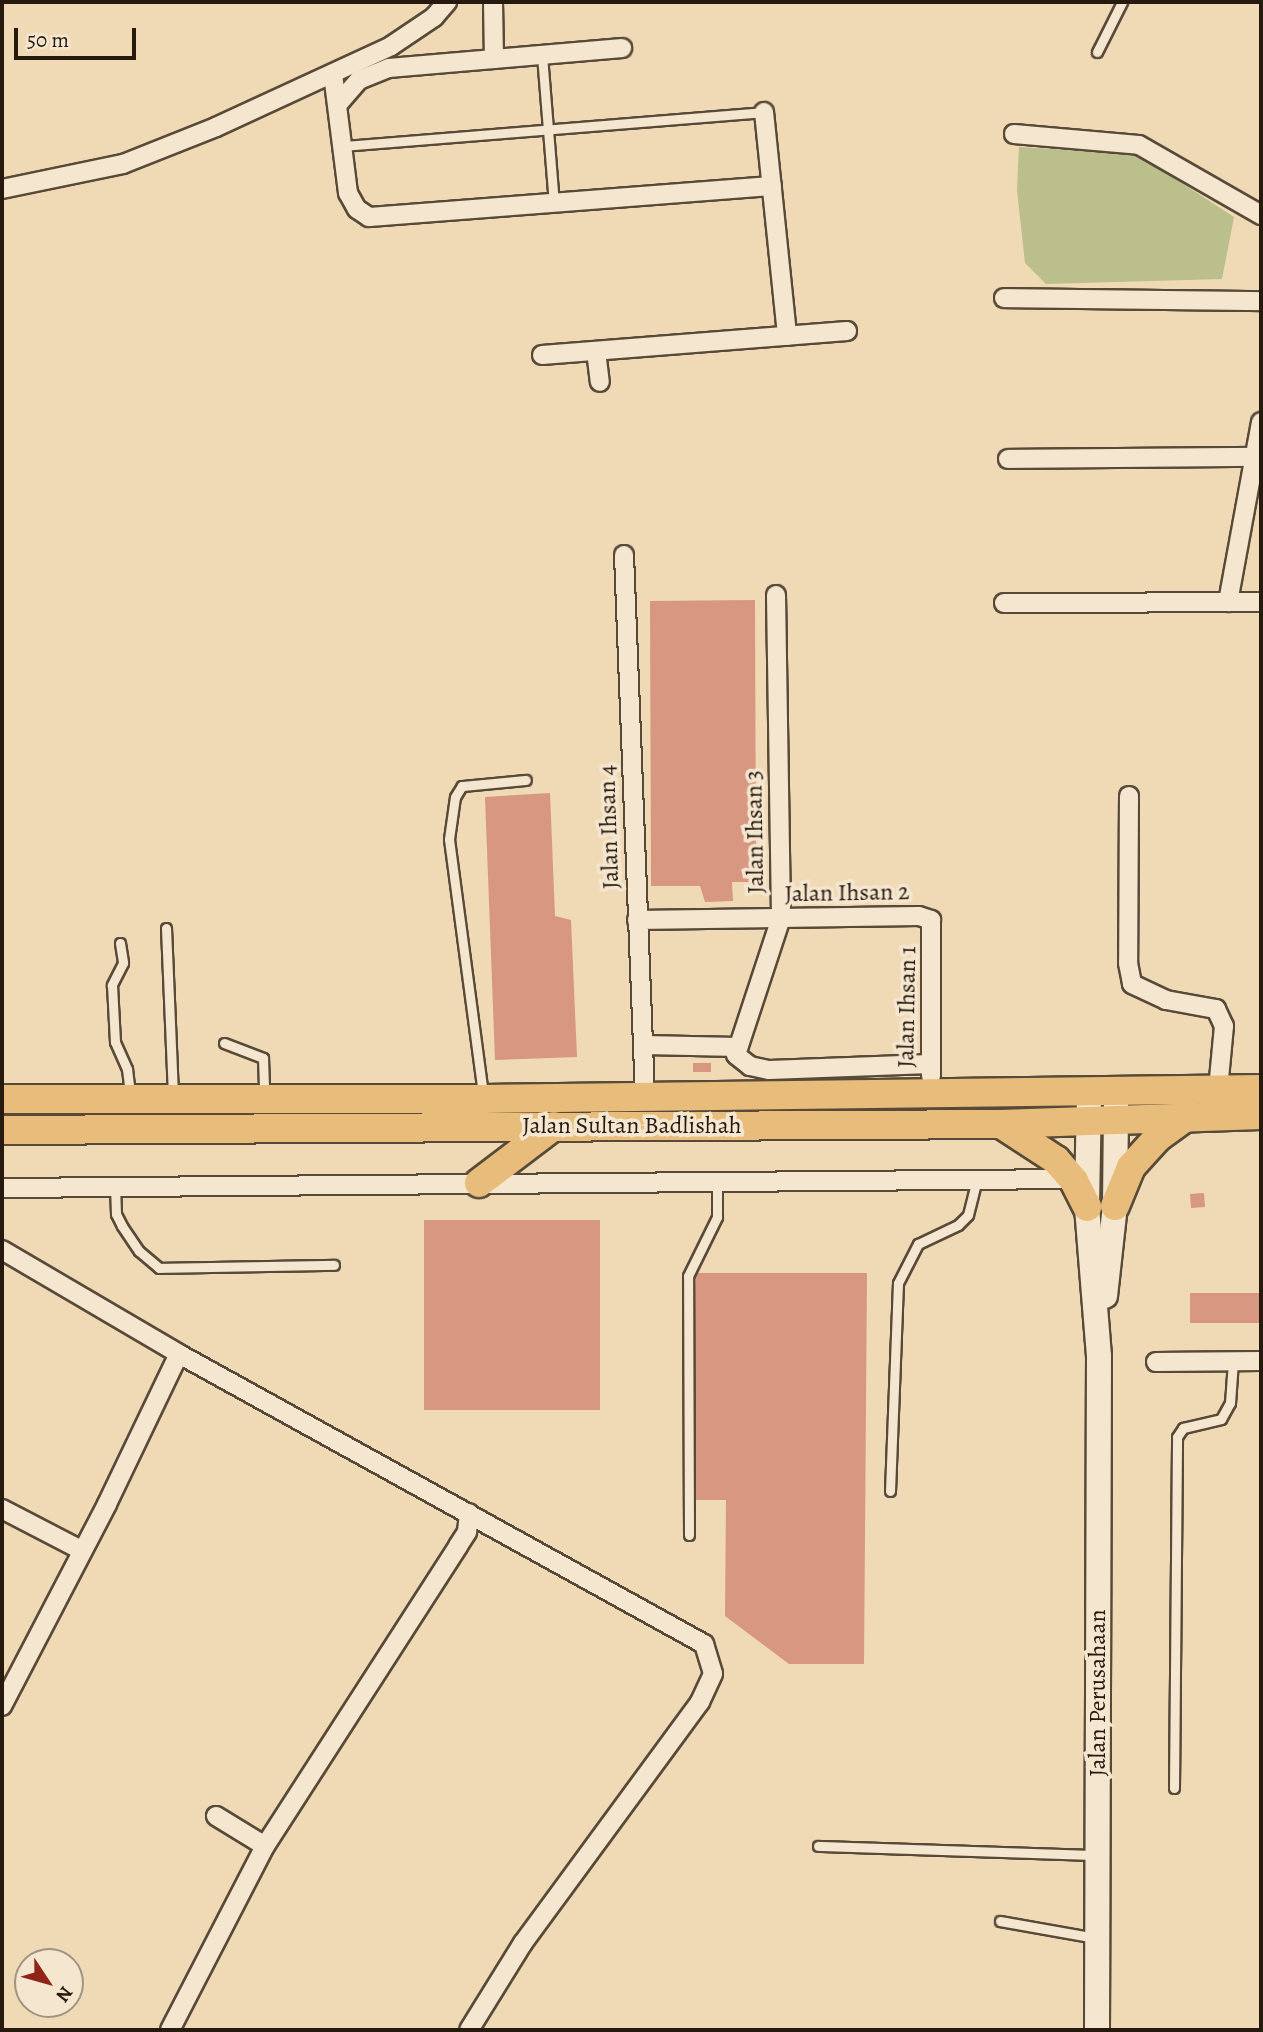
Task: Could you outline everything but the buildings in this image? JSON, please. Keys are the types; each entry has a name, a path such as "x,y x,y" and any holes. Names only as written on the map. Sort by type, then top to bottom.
{"main road":[{"name":"Jalan Sultan Badlishah","path":"2,1099 484,1099 1261,1090"},
{"name":"Jalan Perusahaan","path":"1089,1091 1102,1120 1097,2030"},
{"name":"Jalan Perusahaan","path":"1102,1120 1117,1091"},
{"name":"Jalan Sultan Badlishah","path":"2,1130 1001,1124 1189,1115 1261,1115"},
{"path":"1001,1124 1037,1144 1101,1206 1157,1138 1189,1115"},
{"path":"479,1183 554,1126"}],"street":[{"path":"2,189 123,164 333,74 391,46 434,17 447,2"},
{"path":"493,2 494,59"},
{"path":"338,104 371,73 622,48"},
{"path":"333,74 348,193 357,209 369,217 772,186"},
{"path":"764,112 787,336"},
{"path":"1014,134 1139,145 1261,215"},
{"path":"1004,298 1261,301"},
{"path":"542,355 847,331"},
{"path":"596,351 600,382"},
{"path":"1228,602 1261,422"},
{"path":"1008,459 1255,457"},
{"name":"Jalan Ihsan 4","path":"624,555 645,1097"},
{"name":"Jalan Ihsan 3","path":"739,1054 781,918 776,595"},
{"path":"1004,603 1261,602"},
{"path":"1129,796 1128,963 1132,984 1166,1000 1216,1009 1224,1026 1218,1090"},
{"name":"Jalan Ihsan 2","path":"637,920 919,916 931,920"},
{"name":"Jalan Ihsan 1","path":"931,920 932,1095"},
{"path":"644,1045 739,1054 769,1070 930,1065"},
{"path":"2,1188 1072,1179"},
{"path":"2,1250 178,1354 704,1644 713,1674 700,1702 523,1943 469,2030"},
{"path":"2,1706 178,1354"},
{"path":"1156,1362 1261,1361"},
{"path":"2,1509 81,1550"},
{"path":"170,2030 265,1846 467,1532 469,1513"},
{"path":"216,1816 265,1846"}],"lane":[{"path":"1097,52 1122,2"},
{"path":"542,55 554,203"},
{"path":"343,146 764,112"},
{"path":"484,1099 449,839 453,808 462,786 526,780"},
{"path":"166,928 173,1100"},
{"path":"120,943 122,963 112,985 115,1042 127,1069 131,1099"},
{"path":"225,1043 263,1058 264,1099"},
{"path":"890,1491 898,1283 918,1244 968,1214 977,1180"},
{"path":"689,1535 688,1276 718,1217 717,1181"},
{"path":"115,1185 116,1214 122,1226 139,1251 159,1268 334,1265"},
{"path":"1174,1788 1177,1437 1183,1428 1221,1419 1230,1403 1233,1361"},
{"path":"818,1846 1097,1855"},
{"path":"1000,1921 1096,1939"}],"green space":[{"path":"1019,147 1137,154 1234,217 1222,279 1046,284 1025,263 1017,190"}]}
